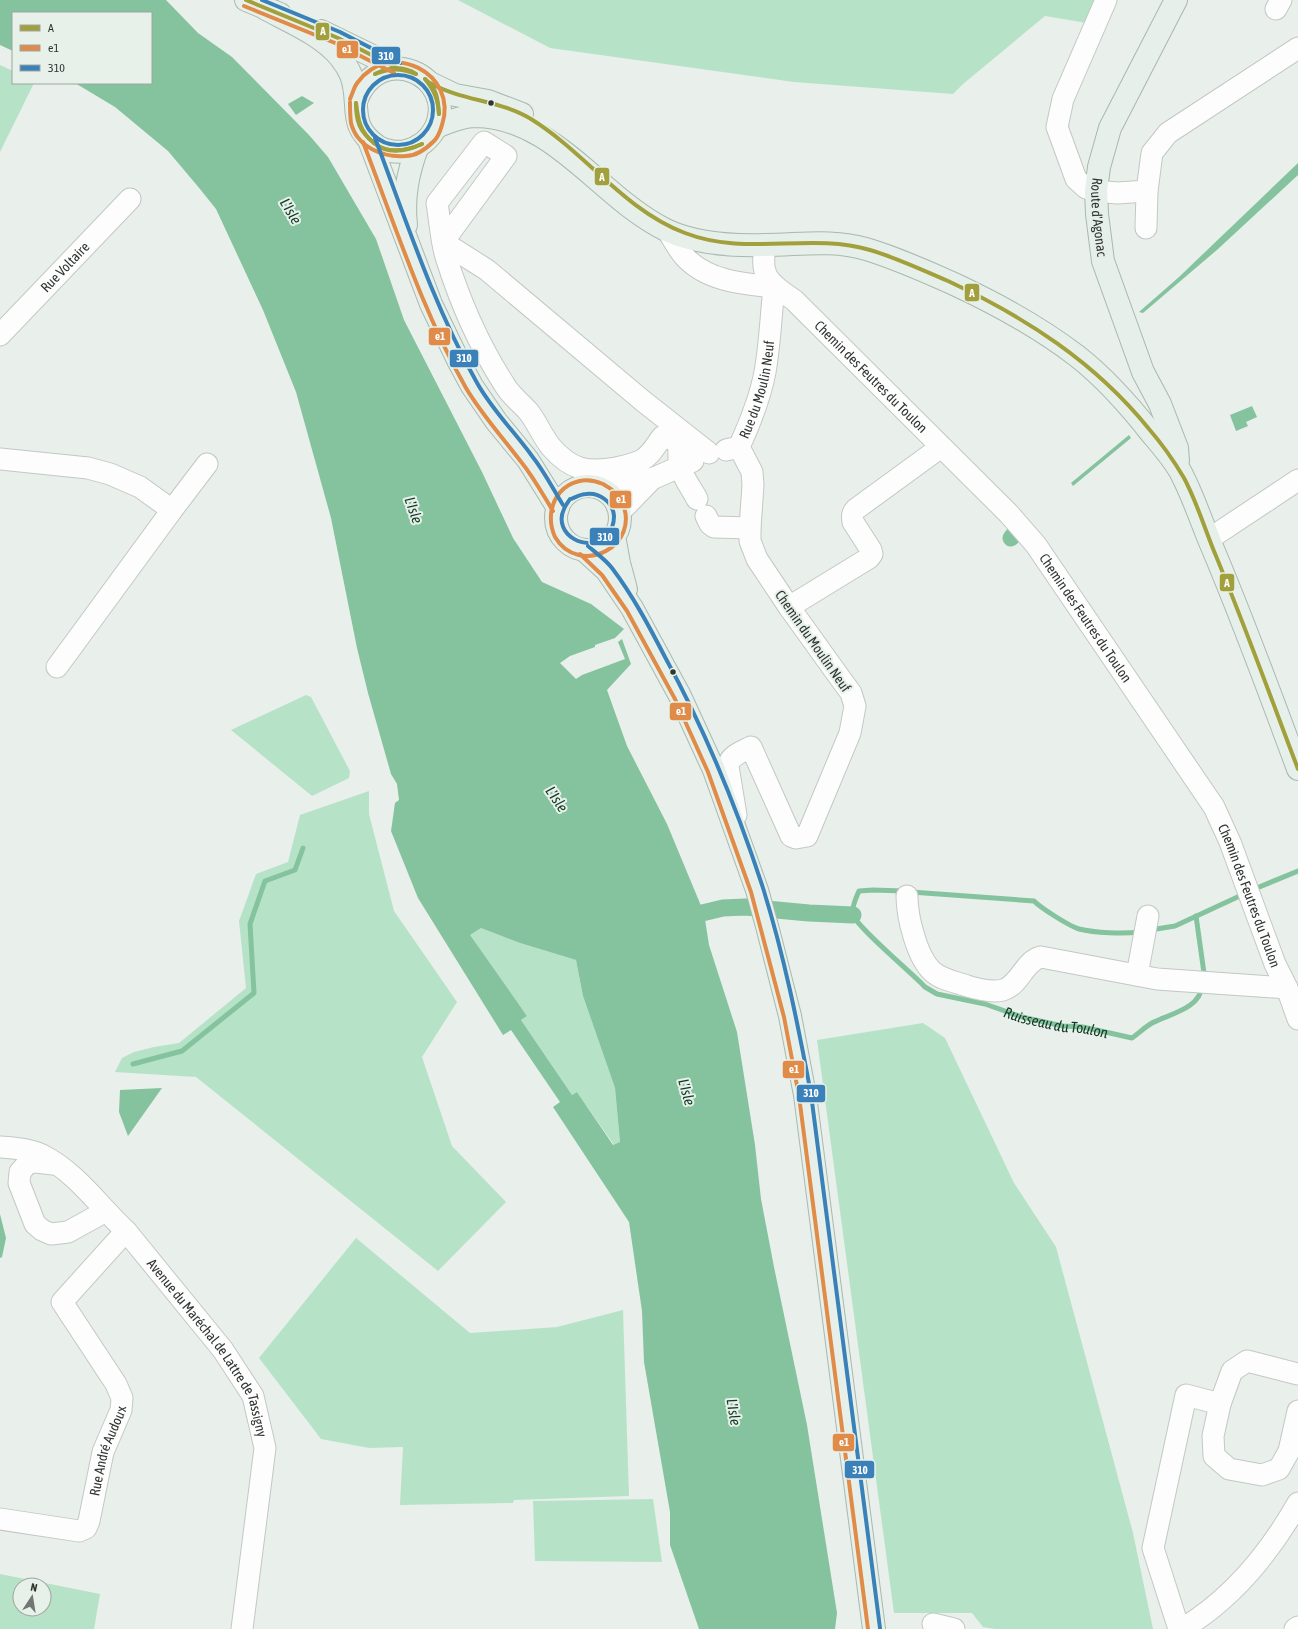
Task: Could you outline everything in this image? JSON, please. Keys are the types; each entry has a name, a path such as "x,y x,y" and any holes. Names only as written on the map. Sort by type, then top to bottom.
{"main road":[{"path":"246,0 338,38 396,68 409,70 421,75 430,83 455,95 495,103 527,117 553,134 626,198 650,215 683,232 700,238 728,243"},
{"name":"Route d'Agonac","path":"1176,0 1110,128 1099,167 1096,191 1097,214 1103,261 1143,372 1160,404 1177,448 1179,470"},
{"path":"266,8 313,35 338,55 351,74 356,101 356,112 362,132 369,140 380,148 392,151 405,151 418,146 425,141 436,127 439,116 439,104 436,93 430,83"},
{"path":"356,101 360,91 367,81 375,74 396,68"},
{"path":"436,127 456,119 474,116 514,123 528,128 554,145 622,203 647,220 667,230 699,241 766,245 808,242 864,248 928,272 995,304 1078,357 1131,409 1179,470 1209,538 1259,664 1298,769"},
{"path":"369,140 431,304 472,386 496,421 528,460 558,508"},
{"path":"407,240 405,220 407,182 410,168 418,146"},
{"name":"Route d'Agonac","path":"1131,409 1139,399 1143,389 1143,372"},
{"path":"528,460 555,478 577,488"},
{"path":"586,486 604,490 614,499 620,512 620,520 614,536 601,547 593,550 584,550 575,547 567,542 561,535 557,526 556,517 562,499 569,492 586,486"},
{"path":"614,536 619,563 632,608"},
{"path":"584,550 607,571 632,608 680,696 711,763 742,846 767,926 790,1016 805,1095 874,1629"}],"street":[{"path":"1106,0 1063,98 1057,126 1076,179 1086,188 1096,191 1117,193 1146,191"},
{"path":"1146,228 1146,191 1152,153 1168,133 1298,48"},
{"name":"Rue Voltaire","path":"0,335 130,199"},
{"path":"667,230 685,257 703,272 737,283 774,287"},
{"path":"666,429 649,454 642,460 625,466 599,471 583,470 570,464 552,447 529,412 515,399 504,385 481,346 445,256 443,242 488,270 666,429 709,453"},
{"path":"766,245 763,266 774,287"},
{"name":"Chemin des Feutres du Toulon","path":"774,287 794,300 1009,514 1036,545 1214,806 1230,842 1275,964 1287,988 1298,1020"},
{"name":"Rue du Moulin Neuf","path":"604,490 654,478 709,453 739,447 752,420 765,372 774,287"},
{"path":"666,429 679,447 680,467 710,524 714,526 750,528"},
{"name":"Chemin du Moulin Neuf","path":"739,447 752,472 754,484 750,541 757,559 789,607 840,678 850,694 855,706 850,733 807,836 796,838 791,836 751,747 731,758 728,766 742,846"},
{"path":"789,607 869,558 872,554 871,550 853,522 853,512 856,508 941,447"},
{"path":"0,459 88,468 110,474 140,487 172,510"},
{"path":"57,667 207,464"},
{"name":"Rue du Moulin Neuf","path":"620,512 654,478"},
{"path":"1209,538 1298,480"},
{"path":"907,896 912,928 921,956 927,966 934,973 946,979 972,988 993,991 1003,990 1011,986 1034,958 1041,957 1157,979 1287,988"},
{"path":"1137,975 1147,919"},
{"name":"Avenue du Maréchal de Lattre de Tassigny","path":"0,1147 16,1148 41,1155 57,1165 88,1191 126,1231 224,1350 253,1396 265,1448 242,1629"},
{"path":"57,1165 36,1162 28,1163 20,1172 19,1184 35,1224 42,1230 51,1234 68,1232 106,1211"},
{"name":"Rue André Audoux","path":"0,1519 79,1531 86,1528 89,1521 103,1452 121,1410 122,1398 116,1384 62,1302 126,1231"},
{"path":"1298,1374 1247,1361 1232,1371 1220,1404 1213,1436 1214,1456 1229,1469 1262,1475 1279,1469 1289,1451 1298,1411"},
{"path":"1220,1404 1186,1395 1153,1548 1180,1629 1220,1602 1253,1569 1283,1529 1298,1503"},
{"path":"933,1624 954,1629"}],"shaded area":[{"path":"458,0 1097,0 1087,23 1045,16 953,94 794,82 550,48"},
{"path":"0,65 12,71 12,84 34,84 0,152"},
{"path":"306,695 311,697 350,771 349,778 312,796 231,730"},
{"path":"369,791 369,814 394,911 457,1002 422,1057 452,1146 506,1202 438,1271 196,1077 115,1072 122,1058 134,1052 179,1043 246,988 239,921 256,874 288,862 300,815"},
{"path":"481,928 520,943 576,960 583,996 615,1088 620,1142 614,1145 577,1092 572,1095 521,1020 527,1016 469,935"},
{"path":"923,1023 945,1038 1014,1183 1056,1247 1133,1533 1153,1629 995,1629 983,1627 972,1613 894,1613 817,1040"},
{"path":"356,1238 470,1333 557,1327 623,1310 629,1496 514,1500 513,1503 400,1505 403,1447 369,1448 321,1439 259,1358"},
{"path":"653,1499 662,1562 535,1561 533,1501"},
{"path":"0,1574 15,1577 12,1577 12,1617 52,1617 52,1584 100,1594 94,1629 0,1629"}],"water":[{"name":"L'Isle","path":"0,0 166,0 198,33 232,57 309,135 328,157 376,239 404,320 482,472 513,538 542,582 591,604 624,629 615,638 570,656 560,663 576,679 582,675 625,659 618,642 622,639 631,664 607,690 627,746 667,824 704,913 709,945 737,1032 755,1145 761,1199 807,1425 837,1613 835,1629 699,1629 670,1545 670,1512 644,1362 642,1311 629,1222 553,1107 560,1102 511,1030 503,1035 418,898 391,831 395,803 399,800 397,784 391,774 368,693 357,648 331,518 296,392 263,310 216,209 200,189 168,151 115,107 77,84 152,84 152,12 12,12 12,51 0,45","holes":["481,928 520,943 576,960 583,996 615,1088 620,1142 613,1145 577,1092 572,1095 521,1020 527,1016 470,935"]},
{"path":"302,96 314,103 296,115 288,104"},
{"path":"1298,163 1298,175 1218,249 1143,313 1139,312 1179,277"},
{"path":"1252,406 1257,417 1246,422 1248,426 1236,431 1230,415"},
{"path":"1129,435 1131,438 1073,486 1071,483"},
{"path":"162,1088 128,1136 119,1112 120,1090"},
{"path":"0,1214 6,1238 2,1257 0,1258"}],"waterway":[{"path":"1011,538 1015,533"},
{"path":"133,1064 182,1051 254,993 250,924 265,881 295,870 303,848"},
{"name":"Ruisseau du Toulon","path":"1252,890 1298,871"},
{"name":"Ruisseau du Toulon","path":"903,891 859,891 853,906 853,915 864,929 886,951 925,987 937,994 985,1004 1022,1017 1063,1026 1083,1027 1132,1038 1152,1023 1183,1010 1190,1005 1200,994 1202,986"},
{"name":"Ruisseau du Toulon","path":"911,892 1034,901 1055,916 1079,929 1109,933 1140,932"},
{"name":"Ruisseau du Toulon","path":"1150,930 1175,926 1244,894"},
{"name":"Ruisseau du Toulon","path":"681,918 723,908 745,907 809,913 853,915"},
{"name":"Ruisseau du Toulon","path":"1196,916 1204,973 1203,979"}],"transit line":[{"name":"A","path":"246,0 338,38 397,68"},
{"name":"310","path":"262,0 340,32 400,63"},
{"name":"e1","path":"244,6 335,43 394,73"},
{"name":"e1","path":"350,99 357,84 371,69 387,63 403,63 418,68 431,77 441,90 445,106 442,125 436,139 422,151 414,155 397,156 380,153 365,145 359,139 351,123 350,102"},
{"name":"A","path":"375,74 396,68 411,71 416,74"},
{"name":"A","path":"375,74 396,70 416,74"},
{"name":"310","path":"398,75 411,78 423,85 430,97 433,110 430,123 423,135 411,142 398,145 385,142 373,135 366,123 363,110 366,97 373,85 385,78 398,75"},
{"name":"A","path":"425,79 432,86 436,94 439,114"},
{"name":"A","path":"425,79 435,95 439,114"},
{"name":"A","path":"430,83 455,94 507,108 531,119 570,148 624,196 663,223 685,233 708,240 731,243 824,243 847,245 880,253 909,264 977,295 1031,326 1082,362 1128,405 1159,441 1189,487 1298,769"},
{"name":"A","path":"356,103 360,125 369,139 374,143"},
{"name":"A","path":"356,103 359,125 369,139 374,143"},
{"name":"310","path":"375,138 433,292 461,352 482,391 536,462 563,505"},
{"name":"e1","path":"363,142 410,267 450,358 472,398 526,469 553,511"},
{"name":"A","path":"374,143 385,149 391,150 403,150 422,144"},
{"name":"A","path":"374,143 379,147 398,151 422,144"},
{"name":"e1","path":"579,481 590,481 603,484 620,497 626,516 624,531 617,543 606,551 592,555 579,555 566,549 555,537 551,524 551,512 554,501 560,492 568,485 579,481"},
{"name":"310","path":"570,499 564,508 562,518 563,526 567,533 574,539 591,543 599,541 607,535 614,521 613,511 608,502 600,496 591,494 582,494 571,499"},
{"name":"310","path":"588,546 610,565 627,589 653,634 694,713 731,799 753,858 771,913 796,1016 811,1094 880,1628"},
{"name":"e1","path":"580,554 602,575 627,611 675,699 708,772 751,892 784,1017 799,1096 868,1629"}]}
